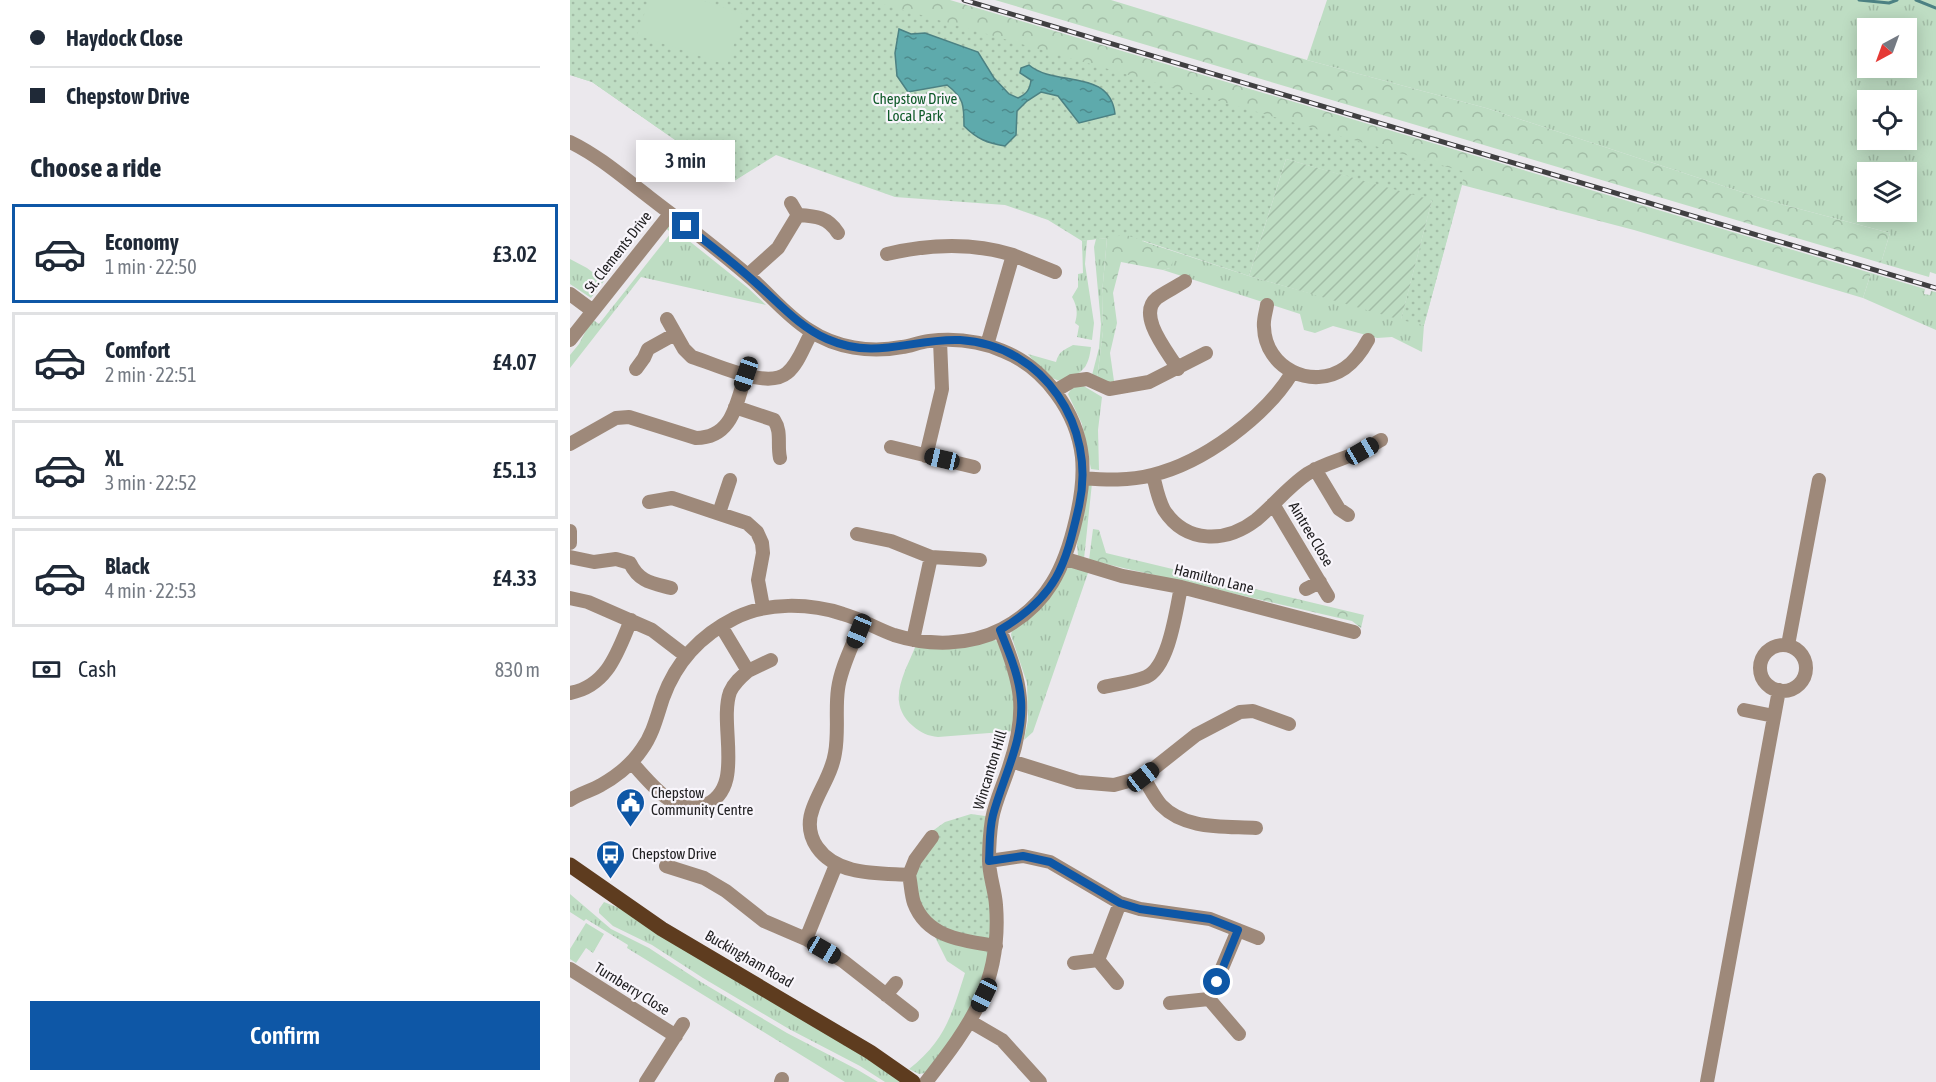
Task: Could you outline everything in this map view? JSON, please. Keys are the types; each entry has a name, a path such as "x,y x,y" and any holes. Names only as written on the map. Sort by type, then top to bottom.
{"main road":[{"name":"Buckingham Road","path":"574,868 662,929 860,1045 912,1082"}],"street":[{"path":"570,142 602,160 670,213 748,275 795,320 812,332 830,340 863,349 903,347 926,341 962,340 1007,352 1024,363 1055,391 1069,413 1077,432 1082,456 1083,478 1081,498 1066,559 1056,579 1039,601 1020,618 1000,630 954,643 913,640 892,634 839,612 806,607 763,608 739,616 707,635 686,656 672,677 653,730 632,763 598,787 570,800"},
{"path":"748,275 778,248 795,209 824,218 838,233"},
{"name":"St. Clements Drive","path":"570,340 670,213"},
{"path":"887,254 935,245 981,248 1013,255 1055,272"},
{"path":"987,345 1013,255"},
{"path":"1178,369 1149,321 1149,309 1155,299 1185,281"},
{"path":"570,294 593,311"},
{"path":"1267,305 1257,327 1277,362 1292,373 1310,377 1346,375 1368,340"},
{"path":"667,319 684,349 692,357 760,380 773,380 785,375 793,367 812,332"},
{"path":"636,369 648,349 675,334"},
{"path":"926,456 942,388 940,340"},
{"path":"1055,391 1072,381 1087,379 1109,388 1149,382 1206,353"},
{"path":"1083,478 1120,480 1153,475 1186,462 1221,442 1246,424 1271,400 1292,373"},
{"path":"570,444 616,418 629,417 696,438 706,438 724,429 735,407 746,374"},
{"path":"735,407 774,420 779,428 780,459"},
{"name":"Aintree Close","path":"1153,475 1158,495 1173,522 1202,537 1220,537 1238,531 1255,521 1304,476 1315,469 1356,454 1381,440"},
{"path":"1348,441 1356,454"},
{"path":"891,447 974,467"},
{"path":"1315,469 1339,509 1348,515"},
{"path":"718,513 730,480"},
{"path":"1788,645 1818,480"},
{"path":"649,502 672,498 747,523 757,532 763,553 758,580 763,608"},
{"name":"Aintree Close","path":"1273,504 1329,596"},
{"path":"570,531 572,535 570,543"},
{"path":"857,534 891,541 931,557 980,560"},
{"path":"570,557 594,562 616,559 630,563 636,574 645,580 672,589"},
{"path":"913,640 931,557"},
{"name":"Hamilton Lane","path":"1066,559 1122,576 1181,587 1354,632"},
{"name":"Aintree Close","path":"1306,589 1320,582"},
{"path":"1104,687 1146,677 1158,668 1165,654 1181,587"},
{"path":"570,598 588,602 632,620 652,630 686,656"},
{"path":"570,693 581,691 594,684 605,674 614,661 632,620"},
{"path":"862,621 841,676 838,691 838,734 835,756 827,780 813,808 810,824 813,840 823,855 836,865 871,873 909,875"},
{"path":"721,626 748,671"},
{"name":"Wincanton Hill","path":"926,1082 971,1022 988,982 996,946 996,905 989,861 993,817 1019,732 1021,700 1018,679 1000,630"},
{"path":"1788,645 1802,654 1806,669 1800,683 1786,691 1772,688 1762,677 1761,663 1763,656 1774,647 1788,645"},
{"path":"632,763 675,804 697,808 715,799 727,782 730,691 748,671 771,660"},
{"path":"1707,1082 1779,690"},
{"path":"1744,710 1774,716"},
{"path":"1011,761 1078,782 1114,785 1143,777 1196,735 1240,712 1253,711 1289,724"},
{"path":"1143,777 1160,804 1179,819 1199,825 1256,828"},
{"path":"932,837 915,860 909,875 914,902 925,923 945,934 966,941 996,946"},
{"path":"989,861 1023,856 1050,862 1120,903 1140,909 1210,919 1258,938"},
{"path":"806,939 836,865"},
{"path":"666,866 680,877 704,878 726,891 764,921 806,939 843,961 912,1015"},
{"path":"1098,960 1120,903"},
{"path":"1209,999 1238,930"},
{"path":"1074,963 1098,960"},
{"path":"1098,960 1117,983"},
{"name":"Turnberry Close","path":"570,970 679,1030 646,1082"},
{"path":"886,995 896,983"},
{"path":"1170,1003 1209,999"},
{"path":"1209,999 1239,1034"},
{"path":"971,1022 1002,1040 1040,1082"}],"green space":[{"name":"Chepstow Drive Local Park","path":"570,0 869,0 1465,172 1424,325 1401,320 1432,201 1286,159 1249,276 1126,235 1082,241 1048,220 1005,205 895,197 776,155 734,181 592,82 570,75"},
{"path":"649,0 701,0 744,14 727,65 637,35"},
{"name":"Chepstow Drive Local Park","path":"743,0 950,0 1871,273 1863,298 1634,230 1462,185 1424,325 1401,320 1432,200 1274,126 1142,241 1163,250 1174,259 1170,268 1163,270 1121,262 1113,293 1117,323 1110,353 1114,381 1106,384 1097,379 1103,331 1102,294 1107,238 1087,240 1078,221 808,132 734,181 592,82 570,75 570,14"},
{"path":"995,0 1111,0 1307,60 1486,108 1766,200 1890,233 1881,263"},
{"path":"1327,0 1936,0 1936,274 1930,272 1929,277 1881,263 1890,233 1766,200 1486,108 1307,60"},
{"path":"1286,159 1432,200 1401,320 1249,276"},
{"path":"668,224 766,305 641,277 570,368 570,355 579,344 592,319 599,324 671,233 665,227"},
{"path":"1107,238 1102,294 1103,331 1097,379 1092,375 1099,348 1101,324 1094,247 1096,239"},
{"path":"1087,240 1085,264 1094,323 1092,340 1077,337 1079,326 1075,323 1076,310 1072,297 1078,287 1078,274 1083,273 1082,241"},
{"path":"1142,241 1249,276 1424,325 1422,352 1392,337 1377,338 1333,326 1315,333 1304,330 1300,314 1163,270 1170,268"},
{"path":"570,259 604,281 591,298 570,284"},
{"path":"1871,273 1925,289 1924,294 1930,295 1931,291 1936,292 1936,330 1863,298"},
{"path":"1073,345 1091,347 1089,357 1080,372 1062,380 1049,376 1028,354 1056,362 1060,353"},
{"path":"1082,385 1102,397 1098,430 1099,470 1091,469 1082,424 1068,394 1072,388"},
{"path":"1092,483 1084,559 1078,556 1077,544 1088,485"},
{"path":"1093,529 1099,530 1106,553 1364,615 1361,628 1352,621 1089,560"},
{"path":"1070,566 1089,570 1033,732 1024,740 1028,720 1027,683 1011,635 1012,630"},
{"path":"995,640 1001,644 1016,688 1015,731 938,737 925,734 913,726 900,707 899,697 903,677 916,645"},
{"path":"971,814 992,817 996,946 945,934 914,902 915,860 931,832 945,822"},
{"path":"570,894 611,929 649,948 787,1033 878,1082 845,1082 627,948 628,945 586,919 584,921 570,912"},
{"path":"604,902 624,910 867,1056 901,1082 885,1082 860,1066 789,1029 652,945 613,926 599,913"},
{"path":"586,923 604,934 593,953 586,948 576,963 570,959 570,949"},
{"path":"933,933 984,947 991,955 966,1021 925,1073 919,1074 909,1069 931,1048 946,1026 965,973 947,961"}],"water":[{"path":"899,29 911,34 925,33 978,52 994,78 1009,94 1018,98 1026,93 1030,86 1031,80 1020,73 1021,68 1029,65 1040,72 1080,80 1103,90 1111,100 1115,114 1079,123 1058,96 1041,92 1017,111 1016,135 1005,146 988,142 964,126 962,102 947,85 908,92 897,76 895,53"}],"waterway":[{"path":"1859,0 1889,3 1897,0"},
{"path":"1916,0 1936,8"}],"railway":[{"path":"964,0 1936,288"}],"place":[{"name":"Chepstow Community Centre","path":"630,828"},
{"name":"Chepstow Drive","path":"611,880"}],"route":[{"path":"686,226 748,275 795,320 812,332 851,347 863,349 903,347 940,340 962,340 987,345 1007,352 1024,363 1055,391 1069,413 1077,432 1082,456 1081,498 1066,559 1056,579 1039,601 1020,618 1000,630 1018,679 1021,721 1017,742 993,817 989,861 1023,856 1050,862 1120,903 1140,909 1210,919 1238,930 1217,982"}]}
